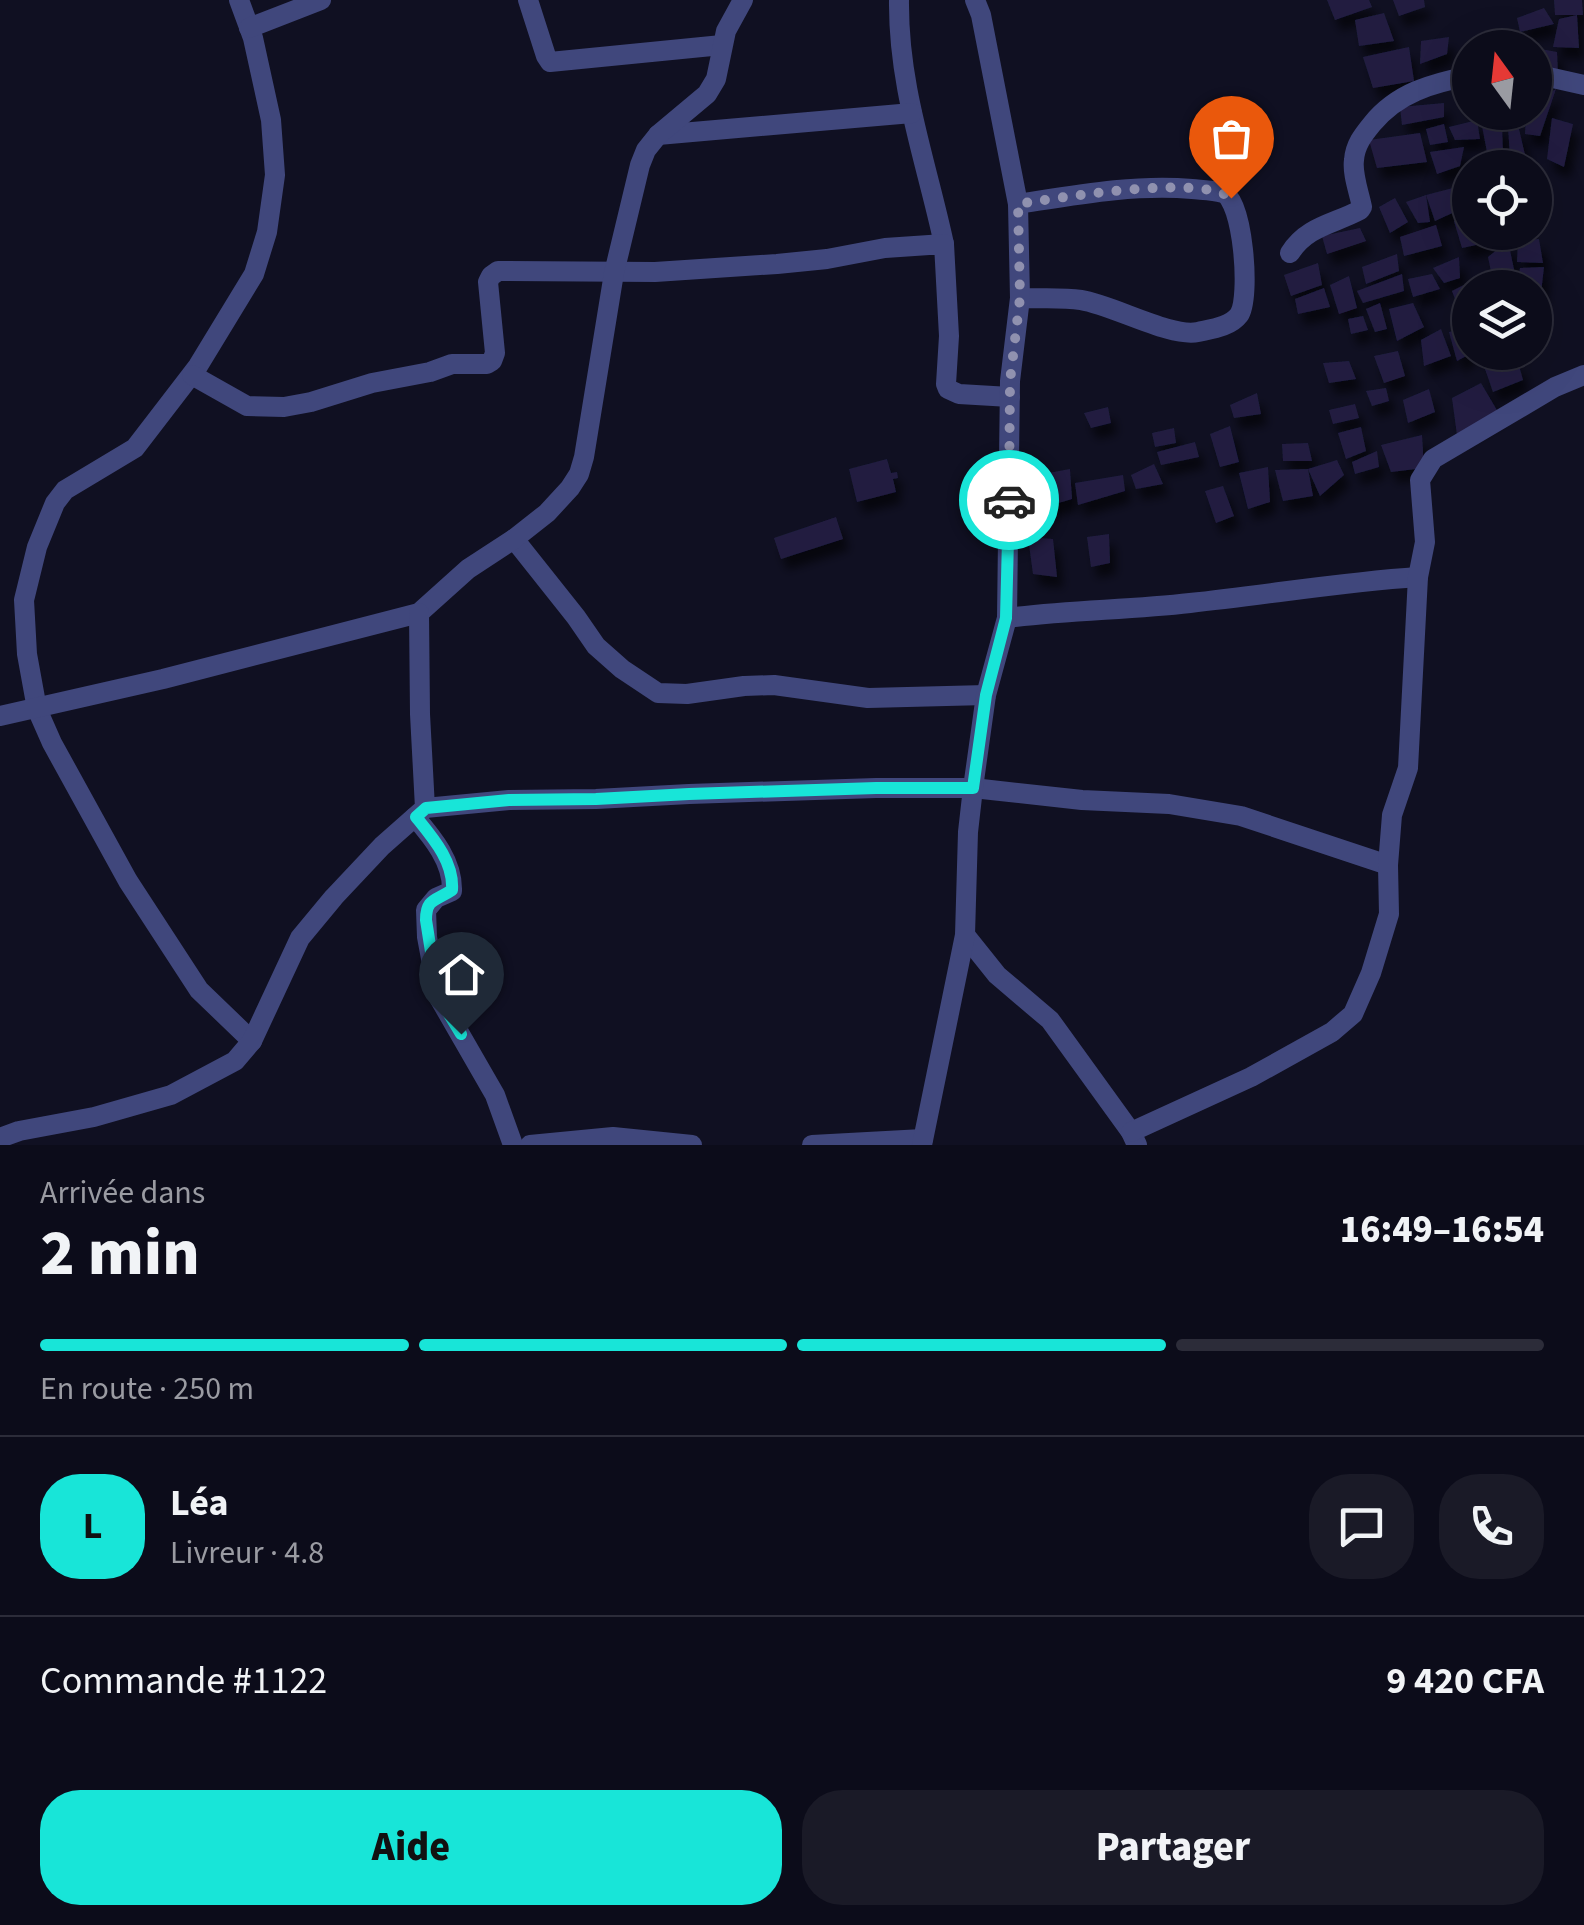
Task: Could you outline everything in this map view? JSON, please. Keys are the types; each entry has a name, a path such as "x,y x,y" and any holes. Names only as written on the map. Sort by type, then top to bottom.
{"street":[{"path":"239,0 271,120 276,174 267,232 254,274 192,375 136,448 65,490 55,503 24,600 27,654 37,709 52,743 116,860 199,990 252,1042"},
{"path":"249,28 321,0"},
{"path":"528,0 550,62 722,44"},
{"path":"0,716 418,613 468,570 547,513 570,488 584,457 614,272 640,165 658,136 707,94 716,79 730,22 743,0"},
{"path":"899,0 901,45 912,113 944,244 949,336 946,384 948,390 960,394 1010,396"},
{"path":"812,1145 922,1142 966,934 973,788 986,695 1006,618 1010,396 1020,298 1018,204 975,0"},
{"path":"1552,78 1584,85"},
{"path":"1290,253 1316,228 1362,207 1353,164 1361,137 1378,116 1403,95 1452,80"},
{"path":"658,136 912,113"},
{"path":"1018,204 1131,188 1225,193 1236,210 1246,283 1240,314 1222,327 1190,333 1176,332 1080,300 1020,298"},
{"path":"192,375 246,406 284,407 452,364 487,364 494,353 488,282 498,272 614,272 777,264 885,248 944,244"},
{"path":"966,934 998,975 1050,1020 1134,1139 1332,1032 1352,1014 1371,973 1389,914 1392,815 1408,768 1418,577 1424,542 1420,480 1433,459 1555,387 1584,375"},
{"path":"514,539 596,646 658,693 774,685 868,698 986,695"},
{"path":"1006,618 1187,604 1418,577"},
{"path":"418,613 420,812 452,877 452,890 436,898 426,910 438,996 496,1095 513,1145"},
{"path":"0,1138 172,1094 236,1061 252,1042 300,938 358,872 420,812 509,800 973,788 1082,800 1168,804 1241,816 1388,866"},
{"path":"530,1145 613,1137 692,1145"}],"building":[{"path":"1327,0 1369,0 1372,7 1335,20"},
{"path":"1393,0 1424,0 1425,7 1399,16"},
{"path":"1554,0 1582,0 1583,15 1555,15"},
{"path":"1544,8 1554,24 1520,30 1517,18"},
{"path":"1384,13 1394,41 1359,46 1355,20"},
{"path":"1577,15 1579,48 1553,47 1559,19"},
{"path":"1449,37 1447,54 1420,64 1421,41"},
{"path":"1409,47 1414,81 1373,88 1363,57"},
{"path":"1552,51 1557,52 1558,75 1552,73"},
{"path":"1444,103 1444,117 1402,125 1400,107"},
{"path":"1552,118 1573,124 1564,167 1552,161 1552,150 1548,150"},
{"path":"1444,124 1448,142 1430,145 1426,129"},
{"path":"1449,127 1479,130 1480,139 1455,140"},
{"path":"1483,130 1502,130 1503,150 1487,150"},
{"path":"1508,130 1519,130 1524,150 1510,150"},
{"path":"1525,130 1542,130 1540,136 1525,134"},
{"path":"1420,133 1427,162 1377,168 1369,140"},
{"path":"1464,147 1452,150 1452,169 1437,174 1430,152"},
{"path":"1452,188 1452,213 1435,221 1426,195"},
{"path":"1426,195 1430,222 1418,223 1406,202"},
{"path":"1395,198 1408,222 1390,233 1379,207"},
{"path":"1436,225 1442,246 1404,256 1400,237"},
{"path":"1360,228 1366,241 1327,254 1322,236"},
{"path":"1497,250 1510,250 1514,270 1491,270 1488,257"},
{"path":"1518,250 1541,250 1543,263 1517,262"},
{"path":"1397,254 1399,271 1366,284 1362,267"},
{"path":"1459,257 1460,270 1452,270 1452,280 1444,283 1433,268"},
{"path":"1318,263 1322,285 1291,296 1284,275"},
{"path":"1402,274 1404,291 1363,303 1357,291"},
{"path":"1432,274 1440,289 1413,297 1408,279"},
{"path":"1349,276 1357,308 1339,314 1330,285"},
{"path":"1324,288 1330,307 1298,314 1295,299"},
{"path":"1380,303 1387,329 1375,332 1366,309"},
{"path":"1413,303 1424,327 1397,341 1389,309"},
{"path":"1363,316 1368,330 1351,334 1348,319"},
{"path":"1441,329 1451,356 1424,366 1421,340"},
{"path":"1398,351 1405,376 1384,383 1374,356"},
{"path":"1349,361 1356,379 1329,383 1323,363"},
{"path":"1485,370 1520,370 1523,380 1493,392"},
{"path":"1481,383 1498,412 1457,435 1452,398"},
{"path":"1386,388 1389,401 1372,406 1366,391"},
{"path":"1429,389 1435,412 1408,423 1403,400"},
{"path":"1257,393 1261,414 1234,418 1230,405"},
{"path":"1355,404 1359,418 1333,424 1329,410"},
{"path":"1108,407 1111,423 1091,428 1084,413"},
{"path":"1230,426 1239,462 1220,467 1210,434"},
{"path":"1361,427 1366,451 1346,459 1338,433"},
{"path":"1174,428 1176,443 1155,447 1152,433"},
{"path":"1422,435 1424,468 1391,472 1381,445"},
{"path":"1195,442 1199,457 1161,465 1157,452"},
{"path":"1308,443 1312,461 1283,461 1282,444"},
{"path":"1377,451 1379,467 1355,474 1352,462"},
{"path":"887,459 891,473 897,472 898,478 893,479 896,492 857,502 849,469"},
{"path":"1337,460 1344,475 1320,496 1308,469"},
{"path":"1154,464 1163,484 1136,489 1131,475"},
{"path":"1268,467 1270,502 1248,509 1239,473"},
{"path":"1070,469 1072,499 1038,509 1032,476"},
{"path":"1308,469 1313,496 1283,501 1275,470"},
{"path":"1123,475 1125,491 1078,505 1075,483"},
{"path":"1223,486 1234,516 1216,523 1205,491"},
{"path":"836,517 843,539 781,559 774,538"},
{"path":"1109,534 1110,563 1091,567 1087,537"},
{"path":"1028,537 1053,539 1057,577 1033,574"}],"way so far":[{"path":"1009,500 1010,381 1020,298 1018,204 1131,188 1185,188 1225,193 1231,198"}],"route":[{"path":"461,1034 438,996 426,920 430,903 452,890 452,877 434,839 416,817 426,808 509,800 973,788 986,695 1006,618 1009,500"}]}
